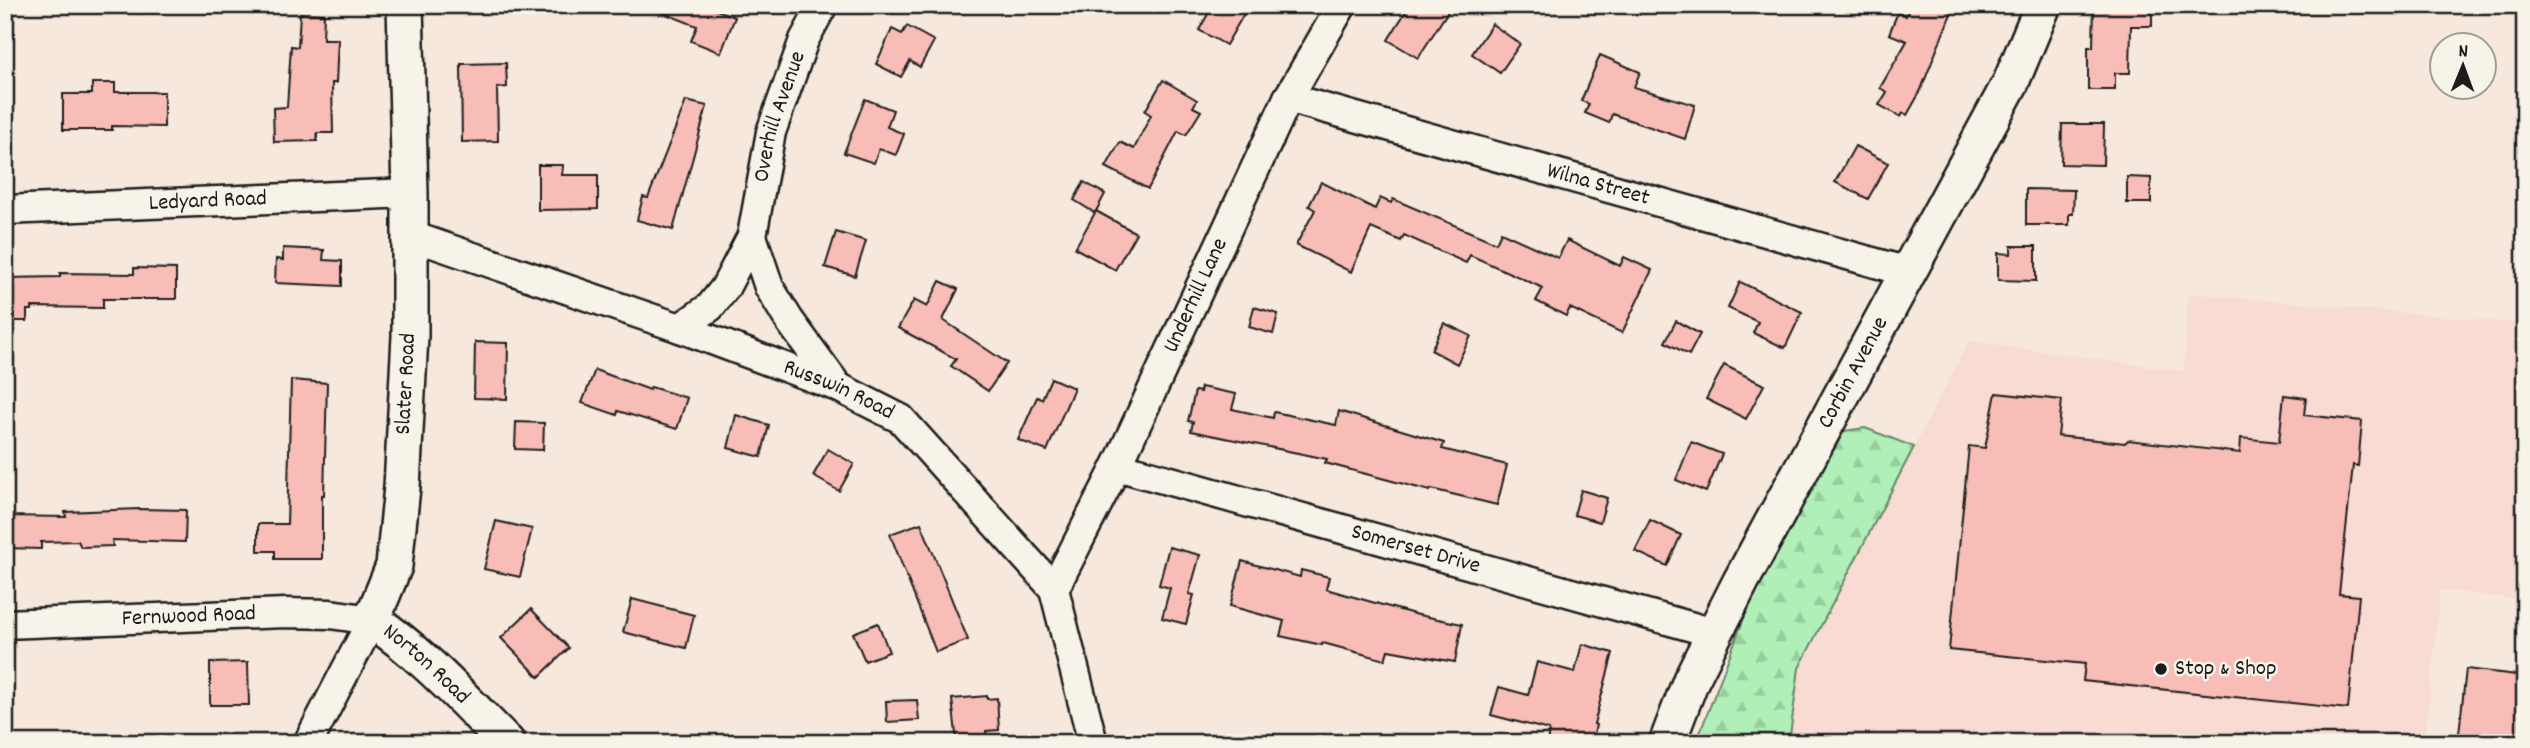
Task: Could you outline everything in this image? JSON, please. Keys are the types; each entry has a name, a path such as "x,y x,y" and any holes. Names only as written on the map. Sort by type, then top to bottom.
{"main road":[{"name":"Slater Road","path":"372,620 394,566 410,336 410,193 405,5"},
{"name":"Corbin Avenue","path":"1667,743 1691,680 1714,633 2011,82 2043,5"},
{"name":"Norton Road","path":"372,620 400,639 427,663 507,743"}],"street":[{"name":"Overhill Avenue","path":"680,328 709,307 725,288 752,236 771,132 804,40 823,5"},
{"name":"Underhill Lane","path":"1054,589 1117,466 1288,98 1342,5"},
{"name":"Wilna Street","path":"1288,98 1908,272"},
{"name":"Ledyard Road","path":"5,211 410,193"},
{"name":"Russwin Road","path":"409,235 680,328 838,387 901,419 1054,589 1093,743"},
{"name":"Overhill Avenue","path":"752,236 769,287 789,320 838,387"},
{"name":"Somerset Drive","path":"1117,466 1714,633"},
{"name":"Fernwood Road","path":"5,625 286,612 372,620"},
{"name":"Slater Road","path":"308,743 372,620"}],"shaded area":[{"path":"2188,293 2525,324 2525,600 2440,590 2425,743 1789,743 1799,668 1969,341 2184,371"}],"green space":[{"path":"1865,428 1914,447 1799,668 1789,743 1696,743 1756,587 1844,431"}],"building":[{"path":"704,5 735,17 721,53 691,41 697,26 648,7"},
{"path":"1213,5 1233,5 1245,12 1226,45 1199,30"},
{"path":"1410,5 1452,5 1418,58 1388,40"},
{"path":"1910,5 1936,5 1952,11 1920,92 1907,115 1903,113 1901,117 1879,105 1887,92 1880,88 1907,41 1889,34 1898,12 1906,16"},
{"path":"2094,5 2152,6 2152,26 2131,26 2130,73 2115,73 2115,90 2088,90 2088,47 2093,47"},
{"path":"300,13 324,14 323,39 338,39 336,83 332,83 333,133 317,133 317,141 274,142 273,108 287,107 291,46 298,47"},
{"path":"1492,24 1520,44 1500,73 1472,54"},
{"path":"907,26 934,41 920,67 910,61 901,77 876,64 892,29 902,34"},
{"path":"1600,55 1640,72 1634,87 1695,105 1685,139 1612,114 1609,123 1585,113 1589,104 1581,101"},
{"path":"506,63 507,87 497,88 498,141 462,142 461,64"},
{"path":"1163,80 1197,100 1193,107 1201,111 1186,135 1178,131 1148,189 1106,167 1120,142 1134,149 1151,115 1145,111"},
{"path":"92,83 115,83 115,92 164,92 164,127 112,126 112,130 63,130 63,94 92,94"},
{"path":"865,99 893,110 887,127 904,134 896,155 879,149 874,163 844,153"},
{"path":"686,101 707,106 673,230 637,220 643,197 648,198"},
{"path":"2062,124 2104,124 2103,165 2061,164"},
{"path":"1855,146 1888,163 1868,199 1835,182"},
{"path":"538,165 563,165 562,175 598,175 598,209 538,210"},
{"path":"2127,177 2151,178 2151,203 2127,203"},
{"path":"1084,182 1105,194 1095,213 1074,200"},
{"path":"1321,182 1375,209 1380,198 1391,203 1393,199 1496,243 1501,232 1558,258 1567,240 1620,266 1624,257 1652,270 1622,333 1570,308 1566,316 1536,301 1543,288 1470,255 1466,263 1404,235 1401,241 1371,228 1351,272 1296,245 1315,210 1309,206"},
{"path":"2026,189 2074,190 2073,214 2069,214 2069,225 2026,225"},
{"path":"1096,211 1136,233 1115,270 1075,248"},
{"path":"836,232 866,241 855,276 825,267"},
{"path":"2011,246 2036,246 2036,281 1998,280 1998,253 2011,254"},
{"path":"283,248 324,250 323,260 342,261 342,286 275,283 276,259 283,260"},
{"path":"134,268 176,269 176,299 103,299 103,308 32,307 32,310 27,310 27,321 5,321 5,278 60,277 60,273 134,274"},
{"path":"940,281 958,289 943,320 1007,363 988,391 951,366 956,359 898,328 914,300 927,307"},
{"path":"1740,282 1802,312 1785,348 1753,333 1758,322 1728,308"},
{"path":"1254,307 1278,314 1273,334 1249,327"},
{"path":"1676,321 1700,334 1689,355 1665,342"},
{"path":"1444,323 1471,336 1457,364 1431,350"},
{"path":"475,342 508,343 507,399 474,398"},
{"path":"1724,365 1764,385 1746,419 1706,399"},
{"path":"595,370 650,390 651,387 687,398 677,429 618,411 617,415 582,403"},
{"path":"1051,378 1074,388 1047,451 1018,440 1037,397 1042,399"},
{"path":"291,380 327,383 322,559 275,559 275,551 258,551 258,524 287,524"},
{"path":"1201,387 1236,394 1232,409 1273,418 1274,412 1336,425 1339,411 1444,443 1442,449 1507,465 1497,505 1431,489 1430,491 1325,463 1327,459 1191,431 1193,422 1188,421 1195,391 1200,392"},
{"path":"1996,393 2062,400 2058,436 2125,443 2128,440 2240,453 2241,438 2279,442 2284,395 2306,398 2304,415 2362,421 2358,466 2353,465 2339,594 2359,596 2348,709 2083,681 2085,664 1949,650 1969,446 1985,448"},
{"path":"736,415 769,425 761,457 728,448"},
{"path":"516,422 544,423 543,450 515,449"},
{"path":"1691,442 1722,454 1706,492 1676,480"},
{"path":"828,449 854,464 839,491 813,476"},
{"path":"1581,490 1607,498 1600,522 1574,515"},
{"path":"186,510 185,542 112,540 113,546 81,547 78,541 41,542 41,549 5,548 5,516 66,517 65,512"},
{"path":"1650,520 1681,535 1667,566 1635,551"},
{"path":"496,521 532,529 520,577 484,569"},
{"path":"921,523 968,640 936,652 890,534"},
{"path":"1169,547 1200,555 1189,594 1194,595 1186,624 1162,618 1170,588 1159,585"},
{"path":"1242,561 1300,577 1301,570 1329,577 1326,589 1414,614 1462,624 1455,662 1388,650 1385,660 1323,643 1322,645 1280,636 1284,621 1230,606"},
{"path":"632,599 694,615 686,648 623,632"},
{"path":"531,609 569,648 539,677 501,638"},
{"path":"878,623 889,652 865,661 853,633"},
{"path":"1582,644 1613,653 1594,724 1592,743 1547,743 1549,730 1491,715 1499,687 1528,695 1537,662 1575,672"},
{"path":"248,662 249,705 210,705 210,663"},
{"path":"2466,669 2525,676 2525,743 2458,743"},
{"path":"987,696 987,699 997,698 999,730 986,731 987,741 957,743 952,699"},
{"path":"917,700 919,720 887,722 886,701"}],"place":[{"name":"Stop & Shop","path":"2161,669"}]}
